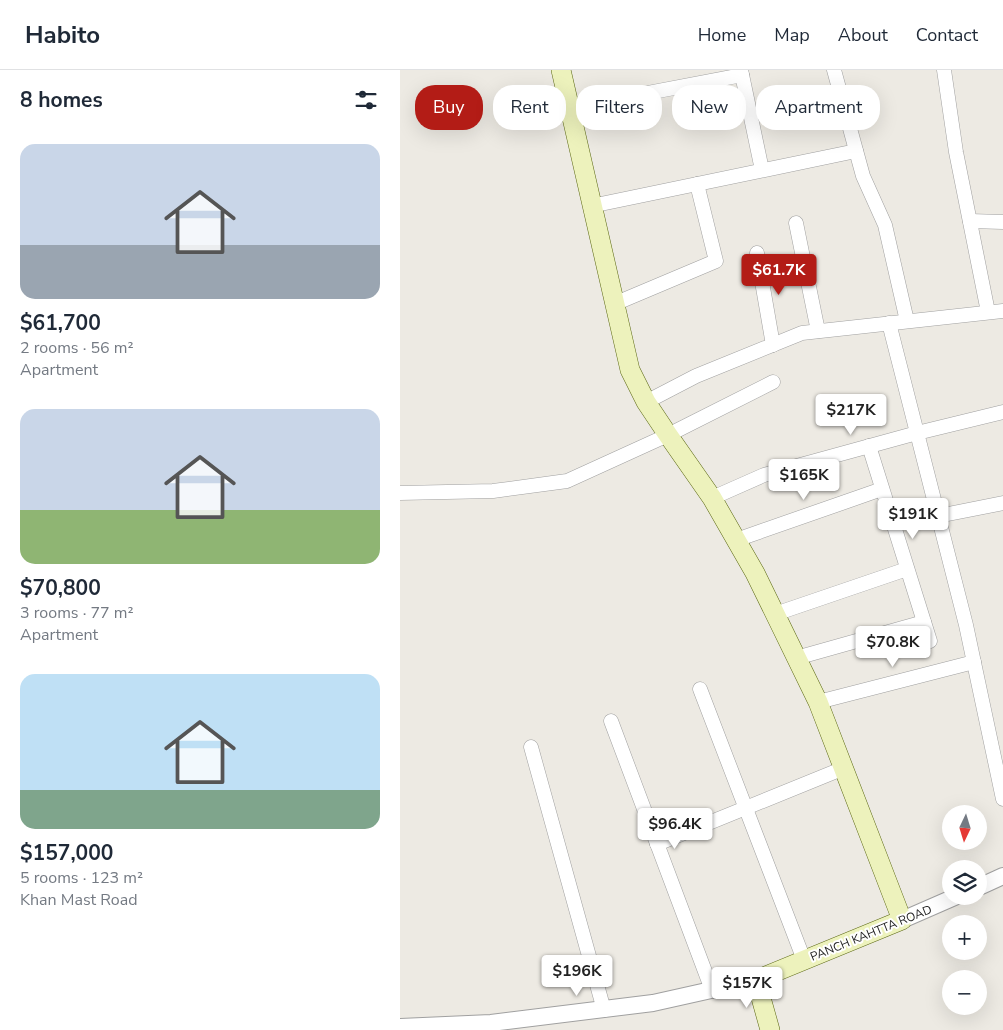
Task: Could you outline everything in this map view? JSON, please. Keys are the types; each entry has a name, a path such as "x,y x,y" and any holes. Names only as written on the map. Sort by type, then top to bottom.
{"main road":[{"path":"561,70 630,370 646,402 712,498 755,574 775,614 818,702 902,920"},
{"name":"PANCH KAHTTA ROAD","path":"756,980 902,920"},
{"path":"756,980 770,1030"}],"street":[{"path":"834,70 863,176 885,225 907,321"},
{"path":"944,70 956,152 988,312"},
{"path":"569,108 742,72 762,170"},
{"path":"591,206 856,150"},
{"path":"614,304 716,261 697,184"},
{"path":"970,221 1003,222"},
{"path":"796,223 818,331"},
{"path":"757,253 773,345"},
{"path":"646,402 696,376 802,333 1003,311"},
{"path":"888,323 966,626 1003,799"},
{"path":"400,493 493,491 567,481 668,435 773,382"},
{"path":"712,498 764,474 1003,412"},
{"path":"869,446 930,641"},
{"path":"736,540 882,489"},
{"path":"938,516 1003,503"},
{"path":"775,614 908,570"},
{"path":"796,658 924,622"},
{"path":"818,702 974,662"},
{"path":"700,689 804,960"},
{"path":"610,721 712,990"},
{"path":"531,747 604,1010"},
{"path":"657,844 844,768"},
{"path":"987,883 1003,876"},
{"name":"PANCH KAHTTA ROAD","path":"902,920 942,903"},
{"name":"PANCH KAHTTA ROAD","path":"406,1028 491,1023 653,1004 756,980"}]}
